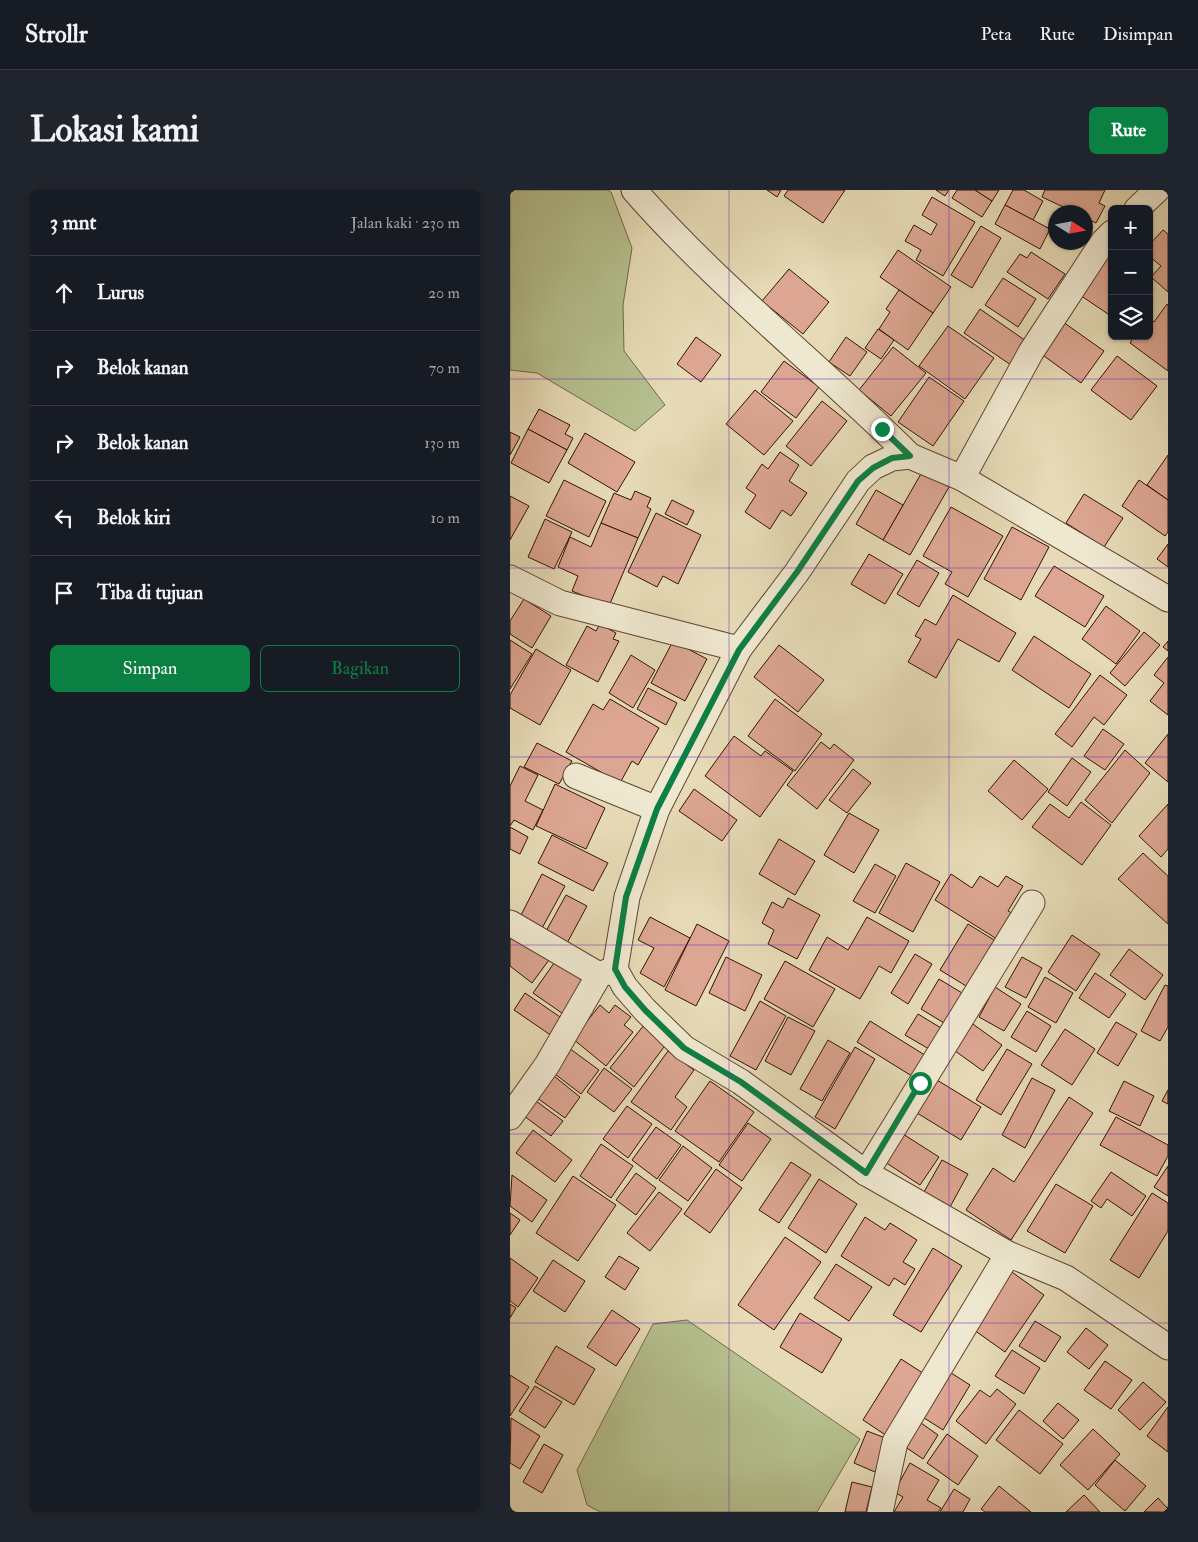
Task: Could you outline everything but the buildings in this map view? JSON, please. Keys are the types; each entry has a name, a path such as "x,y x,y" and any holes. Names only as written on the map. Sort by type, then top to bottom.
{"street":[{"path":"634,190 675,237 825,373 910,456 962,478 1168,598"},
{"path":"1141,205 1156,190"},
{"path":"962,478 1031,352 1108,237"},
{"path":"510,1116 547,1065 607,972 626,897 657,809 739,650 797,572 858,481 873,468 892,458 910,456"},
{"path":"510,578 560,603 739,650"},
{"path":"576,776 657,809"},
{"path":"866,1173 1032,903"},
{"path":"510,923 607,972 625,987 645,1010 684,1048 741,1082 866,1173 1008,1254 1066,1278 1168,1347"},
{"path":"880,1512 895,1442 1008,1254"}],"green space":[{"path":"510,190 608,190 611,192 632,248 623,305 624,351 665,405 635,431 537,373 510,370"},
{"path":"687,1320 860,1439 817,1512 600,1512 587,1505 577,1470 653,1324"}],"route":[{"path":"882,429 910,456 892,458 873,468 858,481 797,572 739,650 657,809 626,897 615,969 625,987 645,1010 684,1048 741,1082 866,1173 920,1083"}]}
